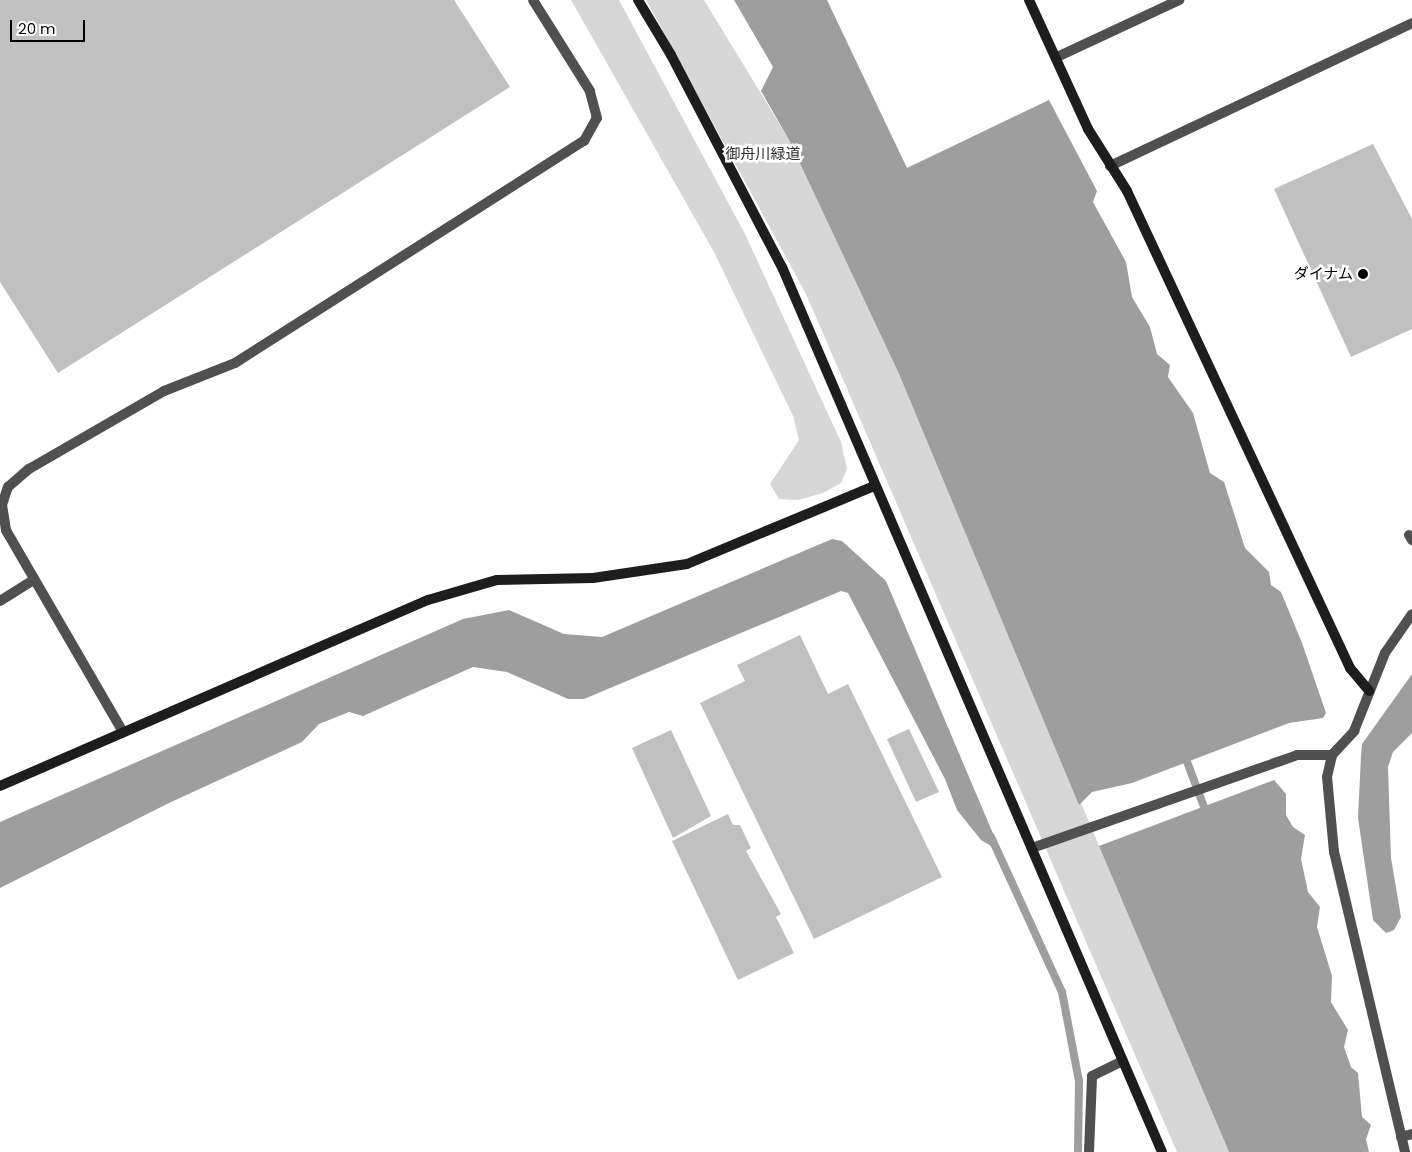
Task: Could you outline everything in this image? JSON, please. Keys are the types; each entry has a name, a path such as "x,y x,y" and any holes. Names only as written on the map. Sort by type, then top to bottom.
{"street":[{"path":"123,732 6,530 2,505 8,487 29,469 164,391 235,364 584,141 597,118 590,91 533,0"},
{"path":"638,0 782,266 874,486 1162,1152"},
{"path":"1030,0 1088,130 1127,191 1350,668 1369,691"},
{"path":"1056,57 1179,0"},
{"path":"1110,166 1412,23"},
{"path":"0,786 465,587 497,580 592,578 687,564 874,486"},
{"path":"0,601 34,580"},
{"path":"1405,1152 1334,852 1328,803 1332,755 1354,731 1385,653 1412,614"},
{"path":"1032,848 1297,754 1332,755"},
{"path":"1089,1152 1092,1076 1123,1061"},
{"path":"1401,1137 1412,1134"}],"green space":[{"path":"571,0 619,0 745,234 841,442 847,469 841,483 823,493 798,500 779,499 770,484 799,440 793,416 714,252"},
{"name":"御舟川緑道","path":"646,0 704,0 788,138 899,374 1229,1152 1177,1152 806,294"}],"shaded area":[{"path":"734,0 827,0 907,168 1049,100 1097,191 1093,202 1126,262 1132,297 1150,327 1157,354 1170,365 1168,377 1193,413 1210,473 1224,482 1245,548 1269,572 1271,585 1281,592 1302,643 1326,713 1323,718 1289,723 1132,783 1092,792 1079,805 899,374 788,138 761,91 773,67"},
{"path":"832,539 842,541 886,581 997,843 991,846 981,840 957,810 945,779 848,593 841,591 584,699 568,699 507,672 473,667 363,716 349,712 319,724 302,742 169,803 0,888 0,822 463,619 509,610 564,634 602,637"},
{"path":"1412,674 1412,733 1393,752 1388,767 1391,858 1401,917 1394,930 1386,933 1373,920 1358,818 1362,744"},
{"path":"1274,780 1286,794 1286,815 1293,827 1305,835 1301,859 1308,892 1320,907 1317,927 1332,976 1331,1002 1348,1030 1344,1047 1351,1067 1358,1073 1362,1117 1371,1125 1366,1139 1369,1152 1229,1152 1099,846"}],"building":[{"path":"0,0 454,0 510,87 58,373 0,282"},
{"name":"ダイナム","path":"1373,144 1412,219 1412,329 1351,357 1274,189"},
{"path":"800,635 828,694 848,684 942,877 814,939 700,703 745,681 737,665"},
{"path":"909,729 939,792 916,802 887,739"},
{"path":"671,730 711,816 673,838 632,748"},
{"path":"728,814 733,825 740,825 751,848 746,851 781,914 776,917 794,953 738,980 672,841"}],"waterway":[{"path":"1183,751 1207,815"},
{"path":"991,837 1062,992 1079,1081 1078,1152"}],"place":[{"name":"ダイナム","path":"1363,274"}]}
